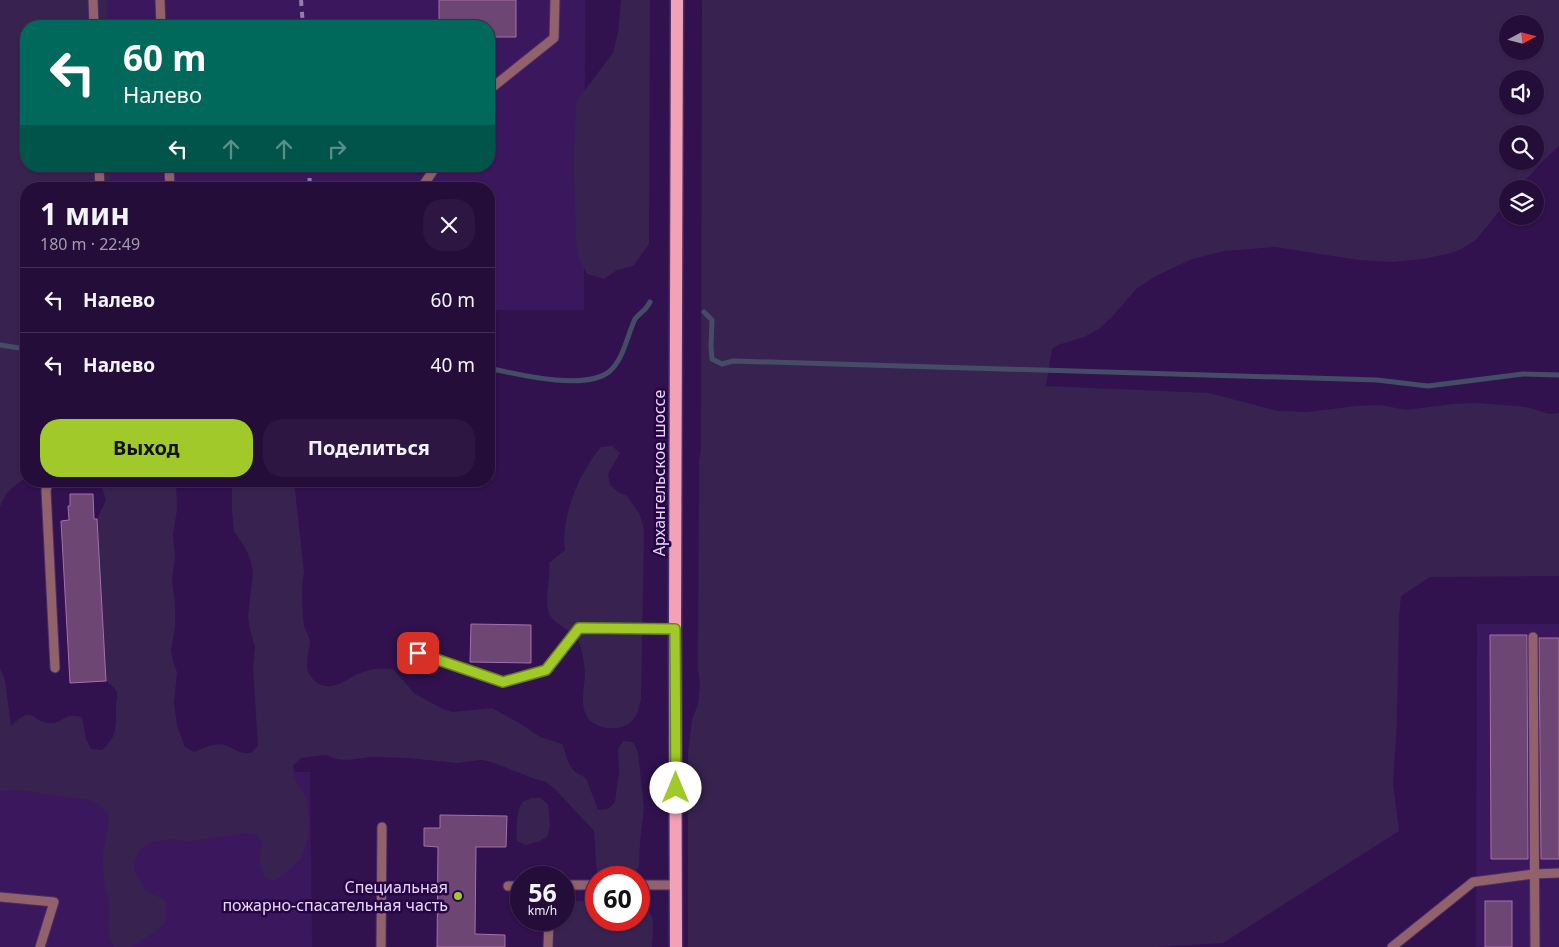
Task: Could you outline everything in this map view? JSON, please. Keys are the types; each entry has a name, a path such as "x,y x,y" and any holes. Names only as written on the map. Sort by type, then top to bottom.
{"main road":[{"name":"Архангельское шоссе","path":"676,947 677,0"}],"lane":[{"path":"93,0 94,20"},
{"path":"160,0 161,20"},
{"path":"495,85 554,38 554,0"},
{"path":"47,487 55,668"},
{"path":"418,653 503,682 546,670 579,628 675,629"},
{"path":"1533,637 1535,947"},
{"path":"381,947 382,827"},
{"path":"1392,947 1473,882 1534,874 1559,873"},
{"path":"650,885 675,885"},
{"path":"0,897 54,902 40,947"},
{"path":"548,947 549,931"}],"shaded area":[{"path":"0,0 107,0 107,20 20,20 20,172 110,172 111,182 20,182 20,482 10,490 0,507"},
{"path":"107,0 585,0 584,310 495,310 495,182 111,182 110,172 495,172 495,20 107,20"},
{"path":"621,0 650,0 649,244 633,266 617,270 604,279 587,274 579,258 576,241 574,162 576,102 613,53 618,32"},
{"path":"702,0 1559,0 1559,146 1544,160 1544,125 1499,125 1499,170 1535,170 1525,180 1499,180 1499,211 1476,240 1451,253 1423,259 1392,262 1359,260 1275,247 1225,251 1192,259 1156,276 1136,289 1099,329 1052,349 1046,386 1209,393 1278,411 1307,412 1381,405 1406,410 1477,403 1526,407 1549,414 1559,413 1559,576 1430,577 1401,596 1393,783 1399,831 1223,943 1156,947 688,947 688,753 692,720 698,704 700,685 698,668 699,462 701,448"},
{"path":"612,446 620,453 608,474 610,485 618,492 627,496 639,513 644,532 641,700 637,714 628,725 609,728 596,725 587,717 583,702 585,672 580,645 574,635 555,621 549,613 547,601 549,563 565,550 564,537 573,496 593,457 601,447"},
{"path":"102,487 176,487 177,510 173,534 175,557 172,580 175,603 175,627 171,651 177,672 174,703 177,725 185,747 194,752 221,744 240,752 251,753 258,746 253,668 255,647 248,616 253,572 247,551 234,531 232,487 295,487 304,572 302,592 303,620 310,640 307,667 313,679 323,686 330,686 367,671 393,669 415,694 443,709 453,712 492,708 540,737 562,744 572,768 586,778 598,810 608,809 615,802 619,771 618,750 623,741 633,742 638,752 644,807 639,866 596,866 594,831 555,789 546,782 491,762 481,760 457,763 408,758 371,757 348,760 336,759 326,755 301,758 293,766 295,779 306,798 308,811 309,835 302,857 285,874 274,881 264,876 262,872 260,853 263,844 257,835 246,833 198,840 174,839 150,842 141,849 134,860 135,872 146,891 165,900 165,922 158,930 131,947 114,947 109,932 109,903 103,870 108,812 100,805 89,800 18,790 0,791 0,668 5,680 11,726 19,719 29,715 40,721 52,723 70,716 82,717 86,739 91,749 102,750 111,740 115,730 117,694 114,688 106,681 97,519 106,500"},
{"path":"1477,624 1559,624 1559,947 1476,947"},
{"path":"0,766 310,772 312,947 0,947"},
{"path":"531,798 540,798 548,804 550,825 548,836 540,841 526,845 517,841 517,821 521,805 524,801"},
{"path":"585,901 585,931 650,931 650,914 653,922 652,947 553,947 554,931 575,931 575,902"}],"building":[{"path":"439,0 516,0 516,37 495,37 495,20 439,20"},
{"path":"70,494 93,494 94,519 97,519 106,681 70,683 61,521 69,520 68,506 70,506"},
{"path":"471,624 531,625 531,663 470,662"},
{"path":"1490,635 1527,635 1528,859 1491,859"},
{"path":"1539,638 1559,638 1559,859 1541,859"},
{"path":"440,815 507,816 506,847 476,847 475,934 505,935 505,947 437,947 438,847 424,846 424,828 440,828"},
{"path":"1485,901 1512,901 1512,947 1485,947"}],"waterway":[{"path":"495,369 553,380 586,380 599,377 615,366 635,319 650,302"},
{"path":"704,312 712,320 712,359 722,364 733,361 1377,380 1428,386 1523,374 1559,375"},
{"path":"0,345 20,348"}],"railway":[{"path":"301,0 303,20"},
{"path":"309,172 310,182"}],"place":[{"name":"Специальная пожарно-спасательная часть","path":"458,896"}],"route":[{"path":"418,653 503,682 546,670 579,628 675,629 676,788"}]}
